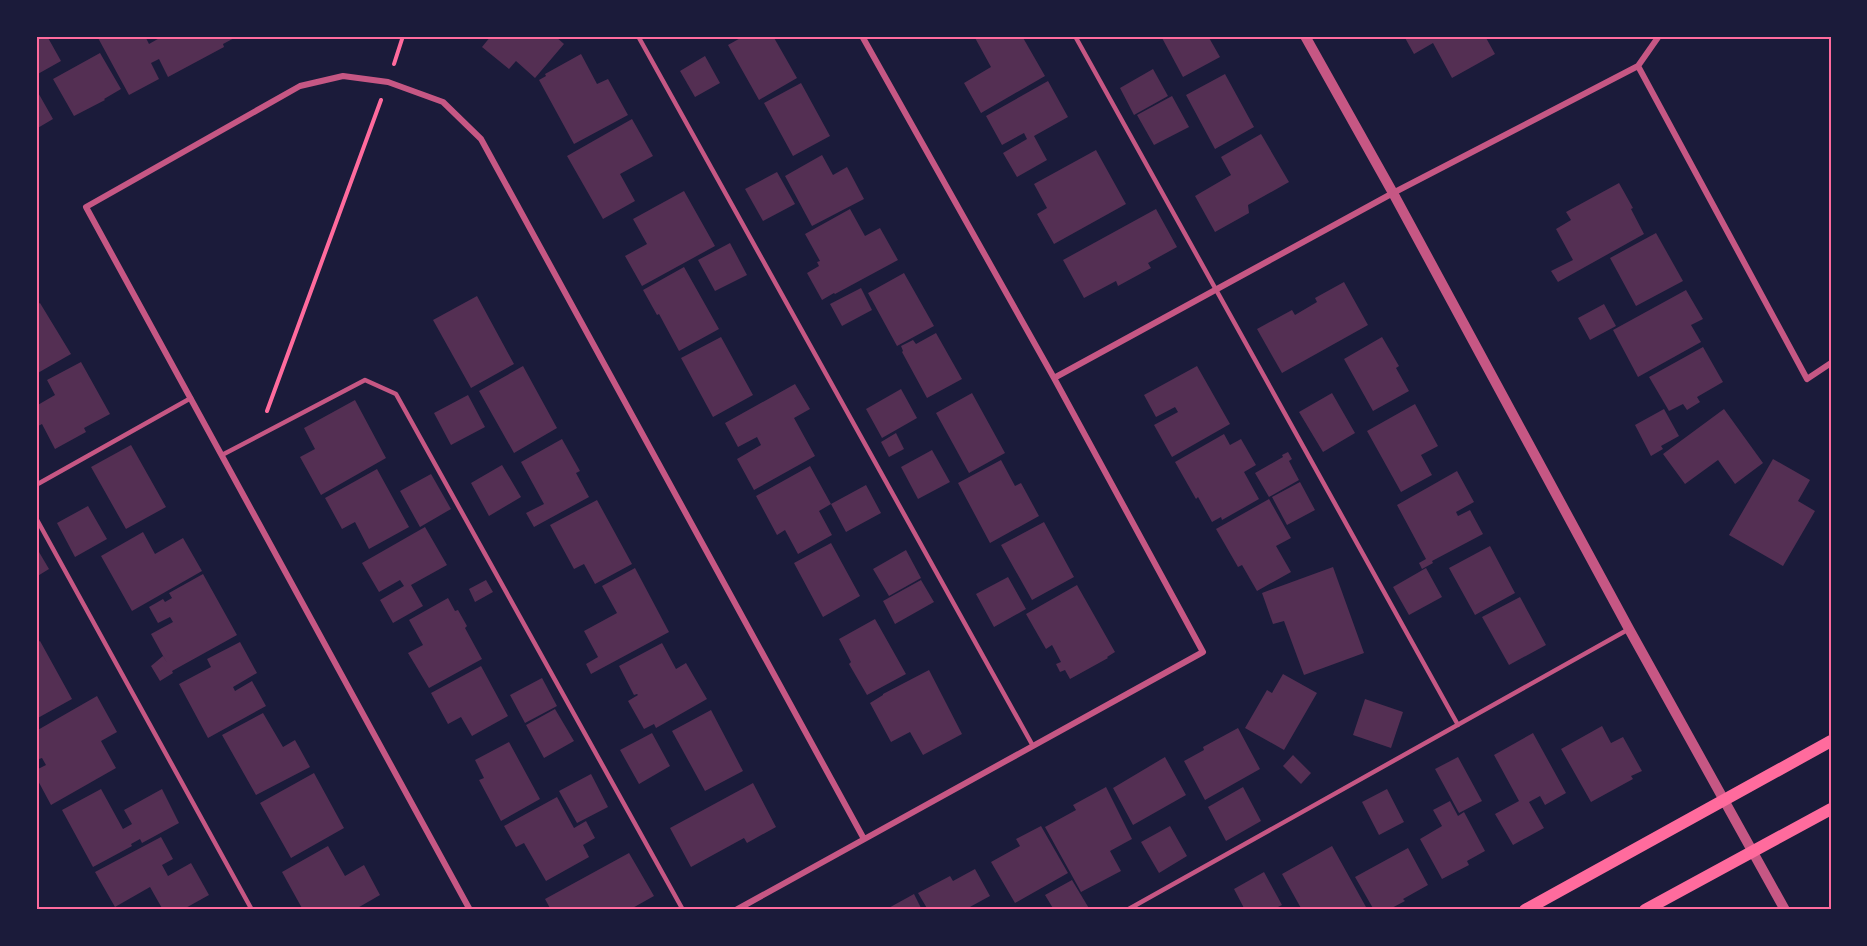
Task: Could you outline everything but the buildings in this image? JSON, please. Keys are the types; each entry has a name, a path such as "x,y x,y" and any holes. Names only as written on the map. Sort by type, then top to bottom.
{"main road":[{"path":"1525,910 1831,741"},
{"path":"1645,910 1831,809"}],"street":[{"path":"736,910 1203,652 1054,378 862,36"},
{"path":"1305,36 1785,910"},
{"path":"1054,378 1393,193 1638,66 1659,36"},
{"path":"1638,66 1807,379 1831,363"},
{"path":"470,910 86,207 300,86 343,76 388,82 443,102 481,139 864,840"}],"lane":[{"path":"638,36 1033,746"},
{"path":"1075,36 1458,725"},
{"path":"222,455 365,380 396,394 683,910"},
{"path":"36,485 190,398"},
{"path":"36,518 252,910"},
{"path":"1126,910 1629,629"}],"path":[{"path":"267,431 263,422 403,36"}]}
